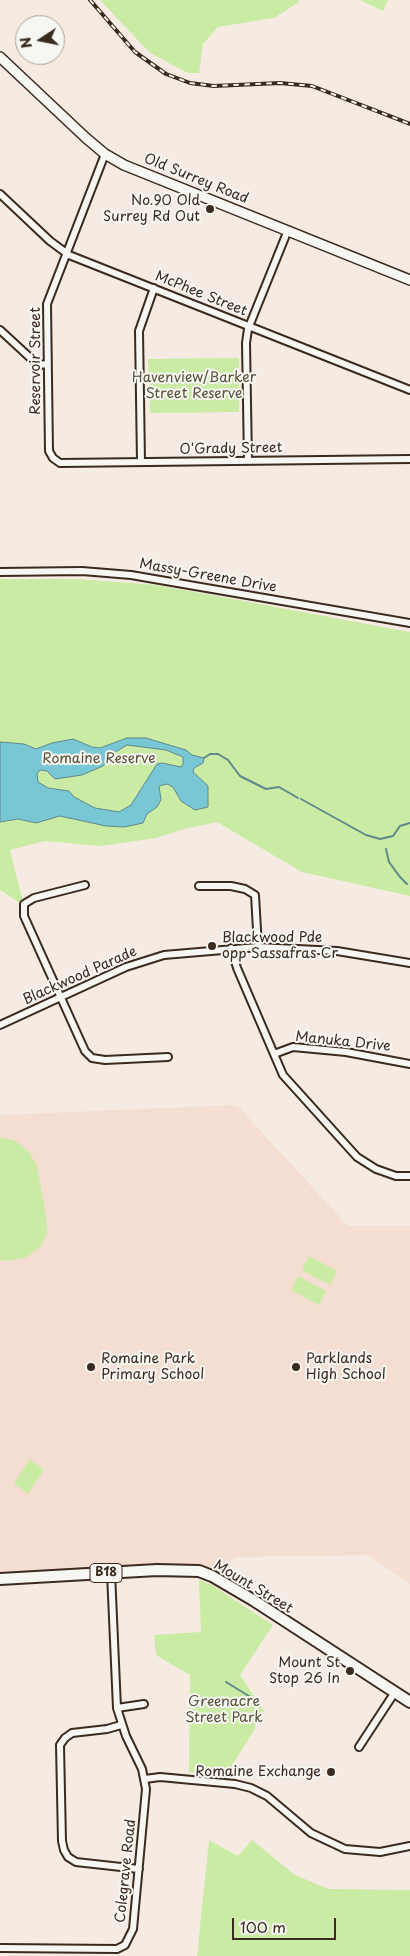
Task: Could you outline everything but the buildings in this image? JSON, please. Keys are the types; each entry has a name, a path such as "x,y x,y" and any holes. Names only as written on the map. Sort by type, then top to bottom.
{"highway":[{"name":"Mount Street","path":"0,1579 178,1570 199,1571 212,1576 410,1702"}],"main road":[{"name":"Old Surrey Road","path":"0,57 105,154 137,170 410,280"}],"street":[{"name":"Reservoir Street","path":"53,458 49,451 47,304 105,154"},
{"name":"McPhee Street","path":"0,194 50,241 66,253 410,390"},
{"path":"248,461 246,343 249,326 288,230"},
{"path":"141,462 139,331 154,288"},
{"path":"0,330 38,365 48,364"},
{"name":"O'Grady Street","path":"53,458 60,463 410,459"},
{"name":"Massy-Greene Drive","path":"0,572 82,571 131,575 410,623"},
{"path":"85,885 34,898 24,904 24,916 85,1051 92,1058 105,1060 168,1058"},
{"path":"199,886 231,886 246,889 255,895 258,947"},
{"name":"Blackwood Parade","path":"0,1025 149,959 180,953 258,947 337,951 410,962"},
{"path":"231,948 237,968 283,1074 357,1157 376,1169 396,1176 410,1176"},
{"name":"Manuka Drive","path":"274,1054 293,1047 346,1052 410,1064"},
{"name":"Colegrave Road","path":"0,1948 108,1949 125,1945 133,1929 146,1789 145,1779 122,1725 117,1708 111,1573"},
{"path":"359,1747 395,1692"},
{"path":"117,1708 144,1704"},
{"path":"122,1725 107,1729 72,1733 60,1745 62,1841 68,1857 76,1862 139,1869"},
{"path":"145,1779 168,1778 235,1784 251,1788 267,1796 311,1833 345,1849 380,1852 410,1846"}],"shaded area":[{"path":"237,1105 348,1226 410,1226 410,1584 368,1555 240,1557 212,1567 195,1565 0,1573 0,1115"}],"green space":[{"path":"100,0 298,0 299,2 274,18 218,27 203,44 199,73 188,73 150,53"},
{"path":"360,0 388,0 383,11"},
{"name":"Havenview/Barker Street Reserve","path":"239,358 239,412 150,413 148,359"},
{"name":"Romaine Reserve","path":"0,579 76,579 157,585 410,632 410,896 302,872 217,822 184,829 156,838 101,846 45,841 10,850 22,898 20,903 0,890"},
{"path":"0,1137 16,1141 29,1152 37,1166 46,1216 47,1233 41,1246 27,1257 8,1261 0,1260"},
{"path":"309,1256 337,1271 330,1285 302,1270"},
{"path":"298,1276 326,1291 319,1305 291,1290"},
{"path":"30,1459 44,1470 28,1494 14,1483"},
{"name":"Greenacre Street Park","path":"199,1580 212,1585 273,1625 240,1675 264,1711 256,1720 255,1729 226,1775 189,1772 190,1675 156,1655 154,1635 201,1632"},
{"path":"209,1840 238,1856 252,1840 295,1875 329,1889 410,1890 410,1956 197,1956"}],"water":[{"path":"127,738 146,738 186,750 192,755 204,758 203,763 194,768 193,772 208,786 208,807 195,810 181,801 173,787 167,784 159,786 161,800 157,807 147,814 143,823 124,827 106,826 60,816 36,823 18,819 0,822 0,742 24,744 36,749 52,743 73,739 92,747 100,748","holes":["127,745 166,750 183,757 181,767 162,763 157,764 131,805 119,812 95,808 74,797 69,791 48,788 38,782 37,774 40,770 47,771 55,779 82,775 103,766 112,754"]}],"waterway":[{"path":"204,758 210,754 218,754 228,760 240,776 266,789 279,787 298,798"},
{"path":"301,799 366,835 380,839 393,836 400,826 410,823"},
{"path":"386,849 389,862 407,884"},
{"path":"226,1682 252,1698"}],"railway":[{"path":"90,0 135,52 166,74 190,83 214,86 280,83 312,86 410,124"}],"place":[{"name":"No.90 Old Surrey Rd Out","path":"210,209"},
{"name":"Blackwood Pde opp Sassafras Cr","path":"212,946"},
{"name":"Romaine Park Primary School","path":"91,1367"},
{"name":"Parklands High School","path":"296,1367"},
{"name":"Mount St Stop 26 In","path":"350,1671"},
{"name":"Romaine Exchange","path":"331,1772"}]}
